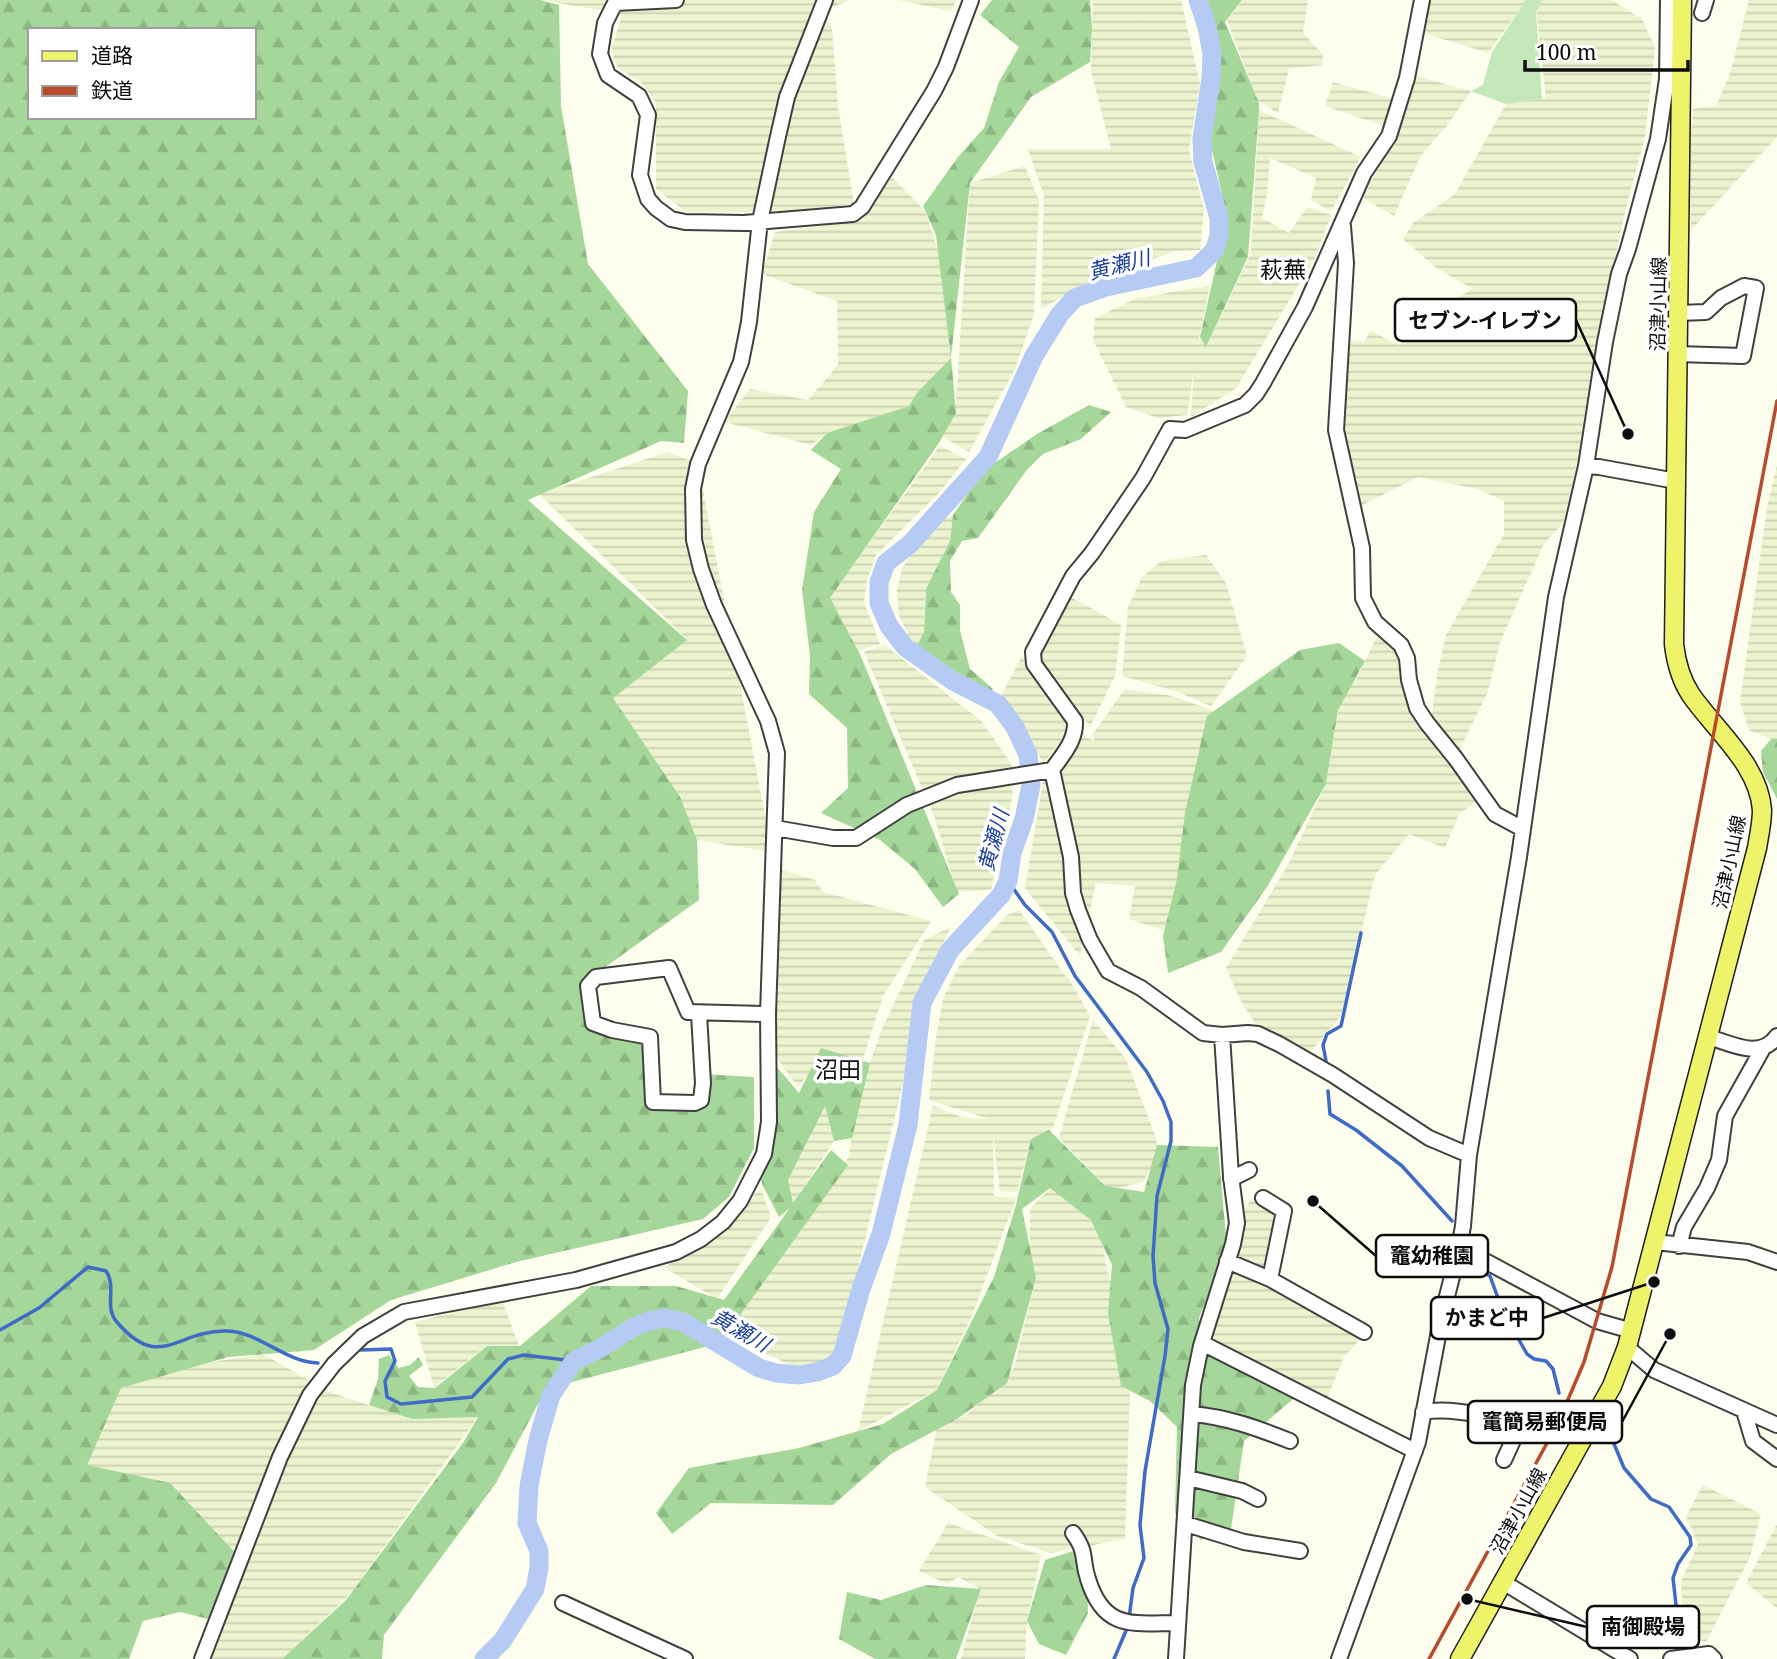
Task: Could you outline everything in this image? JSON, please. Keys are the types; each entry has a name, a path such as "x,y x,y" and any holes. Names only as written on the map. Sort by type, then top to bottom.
{"main road":[{"name":"沼津小山線","path":"1460,1659 1612,1386 1630,1339 1757,848 1762,810 1755,782 1740,757 1690,693 1675,657 1673,626 1678,313 1674,81 1682,0"}],"street":[{"path":"676,0 615,3 605,23 600,54 608,75 639,96 648,115 640,175 648,199 671,219 685,222 760,222 853,214 862,207 934,91 971,0"},
{"path":"202,1659 280,1457 310,1395 334,1364 363,1336 404,1312 576,1280 654,1259 701,1240 723,1222 754,1179 767,1141 769,1122 768,1014 777,753 768,721 714,605 701,569 694,540 693,489 698,464 741,362 749,322 760,222 788,97 825,0"},
{"path":"775,828 832,838 856,838 907,805 957,785 1049,770 1072,740 1076,721 1034,664 1033,652 1048,621 1073,576 1143,478 1170,429 1185,430 1245,405 1256,394 1305,307 1364,173 1390,136 1407,78 1422,0"},
{"path":"1339,1659 1415,1451 1441,1320 1458,1253 1469,1155 1547,672 1556,597 1586,466 1616,288 1674,81 1668,0"},
{"path":"1343,222 1346,262 1336,430 1362,548 1363,598 1375,622 1401,645 1407,658 1409,680 1417,708 1427,723 1457,759 1495,814 1521,828"},
{"path":"1678,313 1706,312 1721,298 1744,286 1756,288 1743,356 1678,354"},
{"path":"1586,466 1676,481"},
{"path":"1049,770 1071,857 1073,893 1090,940 1108,971 1140,988 1203,1032 1222,1035 1258,1034 1279,1044 1333,1075 1429,1138 1469,1155"},
{"path":"699,1014 703,1083 701,1100 695,1103 653,1102 650,1037 611,1030 593,1023 588,986 596,977 669,968 688,1012 768,1014"},
{"path":"1176,1659 1193,1385 1202,1343 1237,1223 1231,1179 1222,1035"},
{"path":"1709,1037 1746,1048 1762,1049 1771,1045 1777,1036"},
{"path":"1679,1246 1684,1227 1707,1188 1719,1160 1725,1116 1762,1049"},
{"path":"1231,1179 1249,1170"},
{"path":"1263,1198 1284,1210 1269,1279"},
{"path":"1655,1242 1748,1252 1777,1262"},
{"path":"1458,1253 1487,1262 1630,1339 1654,1370 1777,1425"},
{"path":"1227,1261 1269,1279 1364,1332"},
{"path":"1202,1343 1415,1451"},
{"path":"1423,1412 1439,1409 1520,1425 1538,1432"},
{"path":"1744,1411 1753,1441 1777,1458"},
{"path":"1192,1414 1237,1421 1290,1441"},
{"path":"1504,1460 1520,1425"},
{"path":"1188,1478 1241,1491 1258,1499"},
{"path":"1186,1524 1244,1542 1300,1551"},
{"path":"1073,1533 1083,1548 1087,1579 1098,1602 1110,1615 1128,1623 1177,1623"},
{"path":"1503,1581 1630,1659"},
{"path":"563,1604 685,1659"},
{"path":"1671,1659 1709,1654 1714,1659"}],"green space":[{"path":"0,0 540,0 559,5 561,106 588,264 688,391 684,443 661,441 528,500 687,640 613,698 680,797 697,840 699,900 587,980 593,1022 650,1037 653,1102 701,1100 702,1074 754,1077 754,1148 729,1197 703,1219 516,1262 391,1300 314,1350 228,1357 121,1388 87,1465 170,1483 241,1559 208,1619 180,1612 143,1621 129,1659 0,1659"},
{"path":"540,0 849,0 819,14 832,28 838,106 854,204 778,212 686,212 656,189 656,103 641,82 619,69 611,52 622,14"},
{"path":"898,0 956,0 951,11"},
{"path":"992,0 1090,0 1090,62 1031,97 970,183 951,357 956,413 939,443 830,598 860,654 959,894 943,907 915,869 880,840 821,813 848,788 847,728 809,694 810,656 802,590 814,512 841,469 811,450 827,433 909,406 917,393 951,358 936,235 923,206 958,157 984,128 999,82 1019,47 980,15"},
{"path":"1093,0 1181,0 1200,84 1189,150 1204,210 1200,250 1176,251 1097,278 1041,309 1044,196 1028,149 1111,149 1091,71"},
{"path":"1197,0 1242,0 1225,22 1259,103 1248,257 1206,347 1200,337 1227,216 1210,141 1211,68"},
{"path":"1243,0 1308,0 1303,32 1323,55 1322,65 1289,69 1278,113 1258,101 1227,20"},
{"path":"1431,0 1527,0 1488,53 1423,33"},
{"path":"1526,0 1542,0 1536,12 1542,99 1506,104 1471,91 1483,85 1492,52"},
{"path":"1535,0 1612,0 1642,19 1655,48 1645,137 1600,325 1579,454 1563,523 1544,544 1500,642 1488,692 1458,753 1431,720 1438,670 1446,635 1504,534 1504,501 1478,489 1418,477 1363,505 1362,548 1342,444 1348,341 1364,342 1371,331 1399,345 1424,317 1473,289 1435,267 1403,239 1413,223 1455,194 1506,104 1546,98"},
{"path":"1749,0 1777,0 1777,137 1691,230 1689,157 1693,109 1716,106 1730,74"},
{"path":"1412,75 1471,91 1446,127 1421,155 1394,216 1363,198 1388,149"},
{"path":"1333,82 1394,99 1384,126 1325,106"},
{"path":"1259,110 1361,157 1331,211 1311,200 1316,178 1270,158 1262,218 1289,233 1307,207 1331,215 1315,258 1236,388 1191,417 1194,370 1187,415 1158,418 1126,407 1093,340 1095,318 1135,299 1210,285 1199,338 1207,346 1251,253"},
{"path":"1025,166 1039,201 1034,314 1015,369 969,452 943,437 956,404 970,183"},
{"path":"892,177 925,211 943,266 951,358 909,406 827,433 811,445 724,422 750,389 808,400 838,365 837,301 762,274 775,232 862,221"},
{"path":"1089,405 1111,412 1081,439 1043,454 1026,471 978,538 962,541 950,561 951,592 960,605 960,630 970,669 993,689 984,697 948,678 920,654 918,644 924,632 926,589 950,541 953,515 983,471 1037,434"},
{"path":"940,446 966,459 938,494 876,555 867,580 864,602 880,644 859,651 829,598"},
{"path":"668,452 698,464 772,852 697,840 613,697 687,639 539,494"},
{"path":"1777,465 1777,739 1771,739 1749,730 1740,702 1767,507"},
{"path":"953,515 950,541 925,595 924,632 917,652 899,616 897,591 902,568 931,525"},
{"path":"1206,555 1226,583 1247,656 1211,706 1175,691 1122,676 1128,607 1142,577 1161,561"},
{"path":"1067,595 1121,625 1115,676 1090,727 1044,669 1040,657 1043,643"},
{"path":"1377,636 1395,646 1410,711 1477,801 1459,814 1445,848 1409,834 1375,875 1341,1016 1310,1052 1262,1035 1241,1001 1226,968 1289,863 1326,784 1342,689 1356,680"},
{"path":"1339,643 1365,661 1338,710 1326,784 1267,887 1221,952 1168,973 1163,936 1177,879 1185,813 1207,716 1300,650"},
{"path":"885,645 981,721 1011,763 1013,794 991,890 957,892 934,816 864,652"},
{"path":"1022,656 1066,716 1067,732 1044,763 1000,698"},
{"path":"1125,689 1172,696 1214,711 1186,810 1179,871 1165,931 1129,919 1135,886 1096,883 1080,956 1025,888 1045,770 1076,731 1094,741 1093,734"},
{"path":"1771,739 1777,739 1777,799 1763,772 1761,751"},
{"path":"777,869 815,880 823,892 931,921 883,996 862,1062 817,1063 798,1087 773,1053"},
{"path":"1019,910 1068,977 1090,1016 1053,1128 1031,1139 1017,1192 1000,1191 993,1134 994,1196 1016,1198 973,1313 937,1390 858,1431 933,1106 964,1118 989,1119 929,1100 943,999 959,966 1007,915"},
{"path":"951,927 916,997 903,1083 837,1354 803,1371 726,1335 848,1158 861,1088 882,1029 924,940"},
{"path":"1093,1020 1126,1059 1155,1135 1159,1153 1143,1182 1109,1190 1059,1138"},
{"path":"821,1048 870,1063 852,1138 834,1141 825,1106 788,1180 793,1203 831,1150 848,1165 720,1343 546,1389 496,1483 384,1635 382,1659 282,1659 346,1600 463,1443 478,1417 412,1419 369,1405 378,1379 379,1359 389,1355 399,1368 410,1365 419,1357 423,1365 409,1376 418,1387 435,1388 487,1346 520,1346 591,1286 676,1286 724,1300 790,1208 779,1217 762,1184 759,1165 770,1151 776,1066 799,1093"},
{"path":"825,1105 834,1141 793,1204 787,1175"},
{"path":"1049,1130 1105,1186 1144,1192 1157,1145 1218,1147 1227,1247 1199,1318 1201,1346 1299,1394 1244,1441 1231,1529 1201,1540 1175,1513 1177,1427 1150,1401 1121,1386 1108,1313 1112,1265 1091,1220 1050,1188 1022,1209 1036,1278 1007,1383 957,1419 891,1454 833,1505 711,1503 672,1534 656,1513 689,1468 799,1448 883,1424 937,1390 994,1277 1016,1205 1031,1139"},
{"path":"1050,1188 1074,1202 1100,1230 1108,1275 1132,1330 1125,1539 1051,1553 997,1536 925,1487 937,1427 967,1415 1014,1368 1036,1278 1030,1252 1030,1209"},
{"path":"761,1189 771,1217 717,1299 665,1268"},
{"path":"1251,1199 1283,1214 1268,1286 1328,1313 1361,1338 1344,1357 1326,1401 1208,1342 1236,1226"},
{"path":"502,1300 519,1346 486,1346 434,1387 415,1322"},
{"path":"263,1354 329,1392 412,1419 478,1416 352,1592 282,1659 212,1659 241,1559 86,1465 121,1388 206,1363"},
{"path":"1703,1485 1761,1514 1750,1557 1706,1642 1683,1634 1681,1581 1698,1545 1686,1516"},
{"path":"948,1523 1041,1555 1027,1621 1025,1659 961,1659 980,1589 958,1577 947,1584 919,1571"},
{"path":"1777,1524 1777,1608 1746,1583"},
{"path":"1083,1548 1088,1613 1066,1655 1039,1644 1027,1621 1045,1560"},
{"path":"926,1585 981,1589 956,1659 875,1659 839,1639 847,1592 881,1600"}],"waterway":[{"name":"黄瀬川","path":"484,1659 503,1640 535,1589 539,1551 527,1523 529,1486 551,1395 574,1361 634,1327 665,1318 683,1322 759,1368 776,1373 799,1375 817,1372 833,1366 842,1356 861,1289 881,1234 908,1125 922,1003 950,950 1001,895 1008,881 1012,853 1024,819 1031,785 1028,755 1015,727 998,704 953,681 905,647 889,626 879,603 879,582 886,563 910,544 988,457 1034,356 1060,314 1075,298 1106,287 1196,268 1214,251 1219,236 1219,218 1203,162 1202,139 1212,54 1198,0"},
{"path":"1008,881 1025,905 1052,932 1075,976 1147,1072 1171,1122 1171,1141 1157,1196 1153,1256 1155,1283 1168,1329 1145,1471 1140,1525 1144,1558 1133,1588 1129,1618"},
{"path":"1326,1061 1323,1045 1327,1034 1341,1026 1361,933"},
{"path":"1328,1091 1330,1114 1356,1130 1402,1166 1452,1221"},
{"path":"0,1330 39,1308 88,1267 106,1271 111,1283 110,1303 116,1321 144,1344 168,1346 206,1333 235,1332 259,1340 293,1357 318,1363"},
{"path":"1478,1269 1490,1276 1503,1312 1527,1354 1534,1359 1546,1361 1553,1369 1559,1393"},
{"path":"361,1350 391,1349 395,1361 385,1381 387,1397 401,1404 472,1397 508,1359 524,1355 574,1361"},
{"path":"1603,1429 1612,1439 1624,1468 1651,1499 1669,1507 1690,1537 1691,1545 1678,1564 1673,1578 1679,1632"},
{"path":"1114,1659 1128,1626"}],"railway":[{"path":"1429,1659 1558,1423 1584,1362 1612,1267 1777,401"}],"place":[{"name":"セブン-イレブン","path":"1628,434"},
{"name":"竈幼稚園","path":"1313,1201"},
{"name":"かまど中","path":"1654,1282"},
{"name":"竃簡易郵便局","path":"1670,1334"},
{"name":"南御殿場","path":"1467,1599"}],"district":[{"name":"萩蕪","path":"1283,269"},
{"name":"沼田","path":"838,1069"}]}
